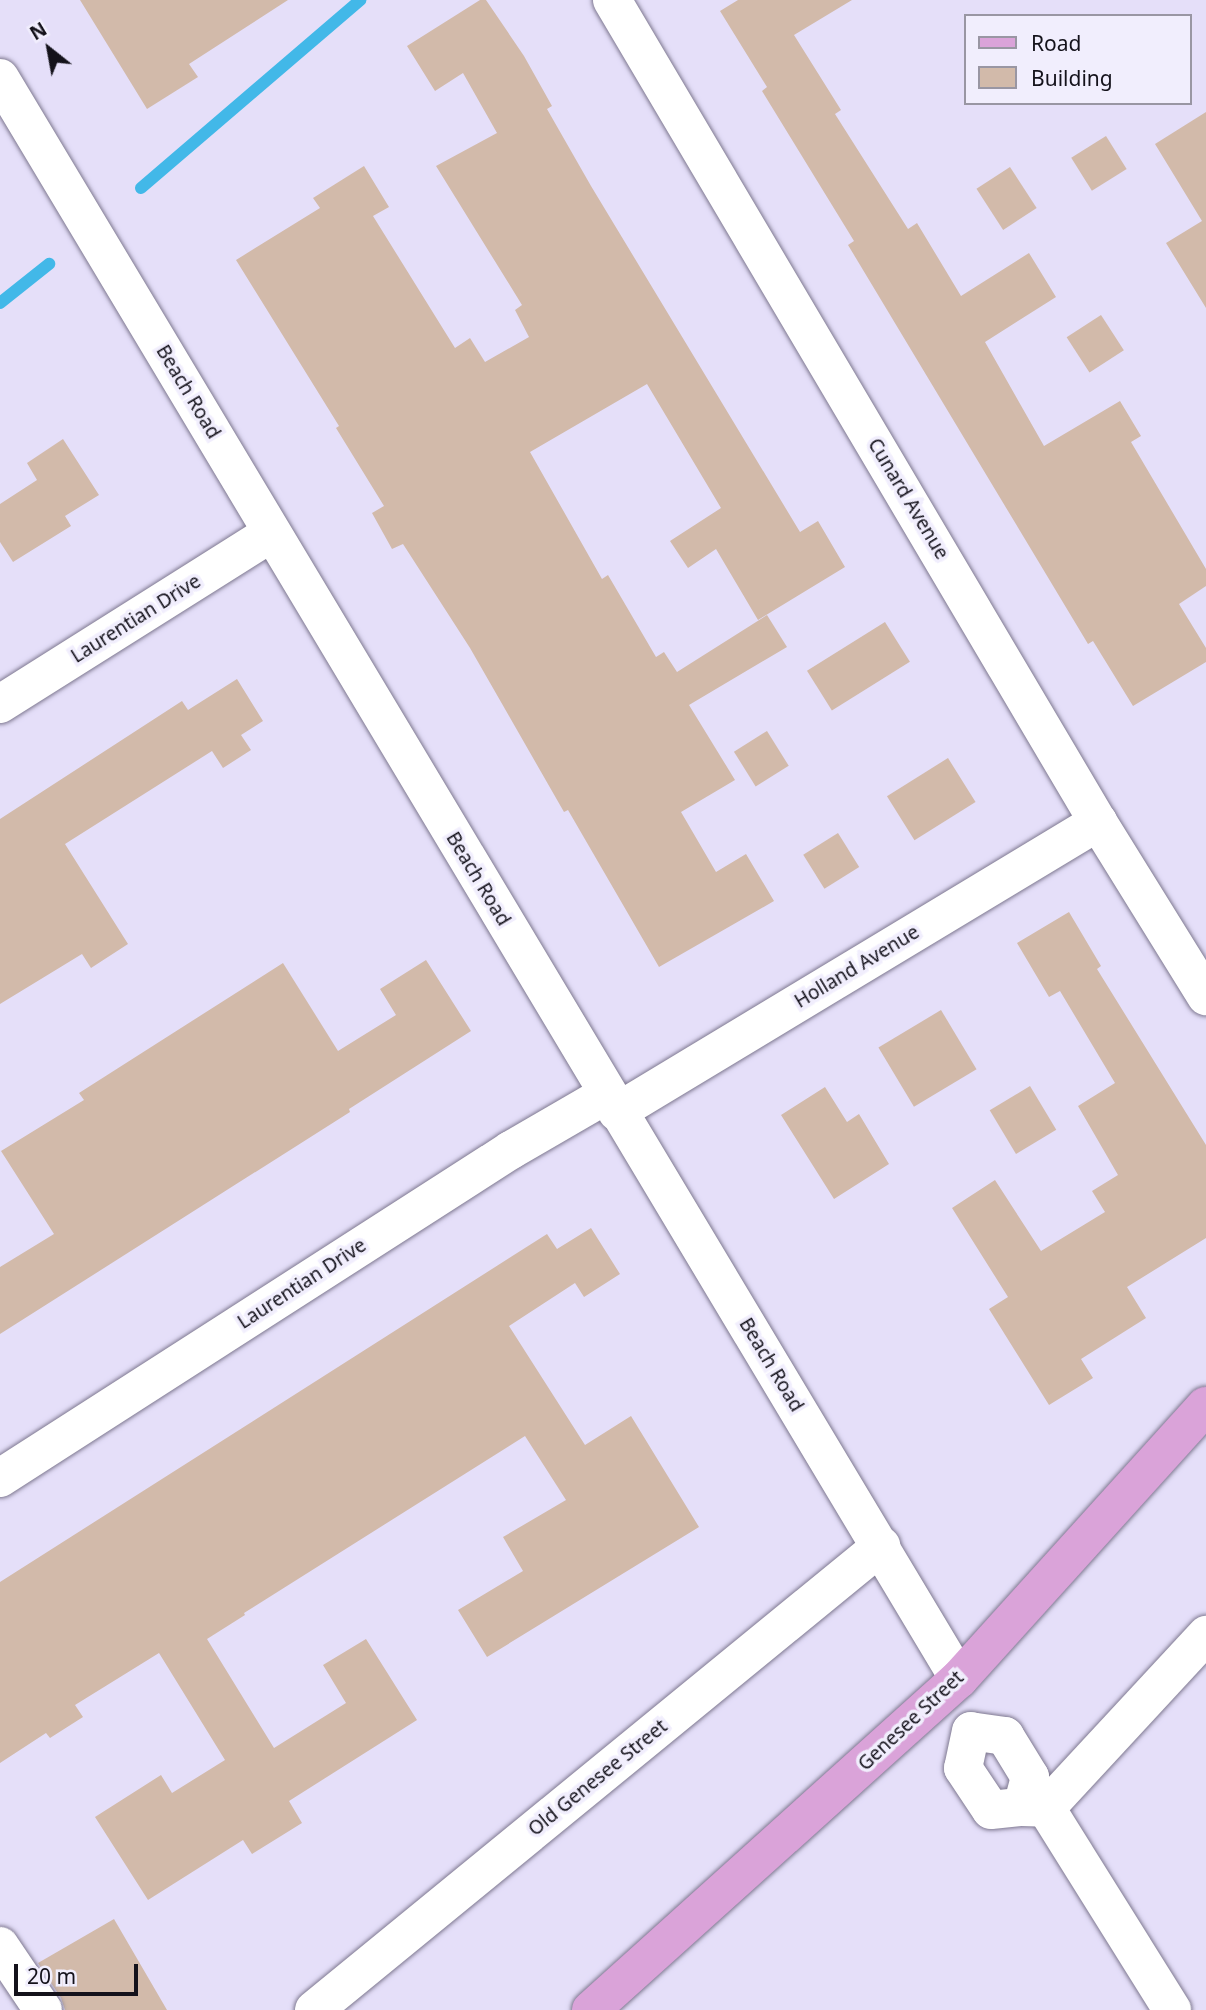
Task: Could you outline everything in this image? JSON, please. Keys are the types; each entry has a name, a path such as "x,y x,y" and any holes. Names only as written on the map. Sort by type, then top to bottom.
{"main road":[{"name":"Genesee Street","path":"591,2010 951,1686 1206,1406"}],"street":[{"name":"Cunard Avenue","path":"612,0 1098,822 1206,996"},
{"name":"Beach Road","path":"0,78 611,1103 881,1546 971,1731"},
{"name":"Laurentian Drive","path":"0,704 272,533"},
{"name":"Holland Avenue","path":"611,1103 1098,822"},
{"name":"Laurentian Drive","path":"0,1478 499,1157 611,1103"},
{"name":"Old Genesee Street","path":"314,2010 881,1546"},
{"path":"1172,2010 1034,1807 1030,1777 1005,1736 971,1731 962,1768 991,1810 1034,1807 1206,1635"},
{"path":"0,1946 43,2010"}],"building":[{"path":"80,0 288,0 189,64 198,77 147,109"},
{"path":"480,0 486,0 524,56 552,106 547,109 591,186 800,532 818,521 845,567 758,620 716,549 688,568 670,541 721,508 647,384 530,452 602,579 608,575 656,657 664,652 677,672 767,615 787,647 689,705 735,780 681,812 716,872 746,854 774,901 659,967 568,810 564,812 470,648 403,544 392,549 372,513 384,506 336,428 339,426 236,260 320,208 313,198 364,166 389,207 373,216 455,348 470,338 485,362 529,337 515,310 522,305 436,166 497,133 463,73 435,91 407,46"},
{"path":"738,0 852,0 794,35 841,110 835,114 908,229 917,223 961,296 1029,253 1056,297 985,342 1044,446 1120,401 1141,436 1131,442 1206,569 1206,586 1179,604 1206,648 1206,662 1133,706 1093,641 1088,644 848,245 854,241 762,91 767,87 720,11"},
{"path":"1206,112 1206,308 1166,243 1202,221 1155,144"},
{"path":"1106,136 1127,169 1092,191 1071,158"},
{"path":"1010,167 1037,208 1003,230 976,189"},
{"path":"1101,315 1124,350 1089,373 1067,337"},
{"path":"63,439 99,495 65,516 71,526 13,562 0,542 0,504 37,480 27,463"},
{"path":"885,622 910,662 832,711 807,671"},
{"path":"237,679 263,721 241,735 251,750 223,768 212,751 65,844 128,944 91,968 82,954 0,1004 0,819 182,701 188,710"},
{"path":"767,731 789,766 756,786 734,752"},
{"path":"948,758 976,802 914,840 887,796"},
{"path":"838,833 859,867 824,889 803,855"},
{"path":"1069,912 1101,966 1097,969 1206,1145 1206,1238 1127,1287 1146,1318 1081,1359 1093,1378 1049,1405 989,1309 1008,1297 952,1208 995,1180 1041,1251 1105,1212 1092,1191 1118,1175 1078,1106 1115,1083 1060,991 1049,997 1017,943"},
{"path":"426,960 471,1031 349,1109 350,1112 0,1334 0,1267 54,1234 1,1151 84,1100 79,1093 283,963 338,1051 396,1015 380,989"},
{"path":"941,1010 977,1069 914,1107 878,1048"},
{"path":"1030,1086 1056,1130 1016,1154 990,1110"},
{"path":"825,1087 847,1122 859,1114 889,1164 834,1199 781,1115"},
{"path":"591,1228 620,1274 584,1297 575,1283 509,1326 585,1445 631,1416 699,1527 487,1657 458,1610 523,1571 503,1537 566,1500 525,1436 244,1613 245,1615 207,1639 274,1748 346,1703 323,1665 366,1639 417,1720 289,1801 302,1823 252,1854 243,1840 148,1900 95,1817 161,1775 172,1793 225,1760 159,1653 75,1705 83,1717 50,1738 46,1733 0,1763 0,1582 547,1234 557,1249"},
{"path":"114,1919 167,2010 65,2010 61,1998 38,1963"}],"waterway":[{"path":"141,188 360,0"},
{"path":"0,303 49,264"}]}
